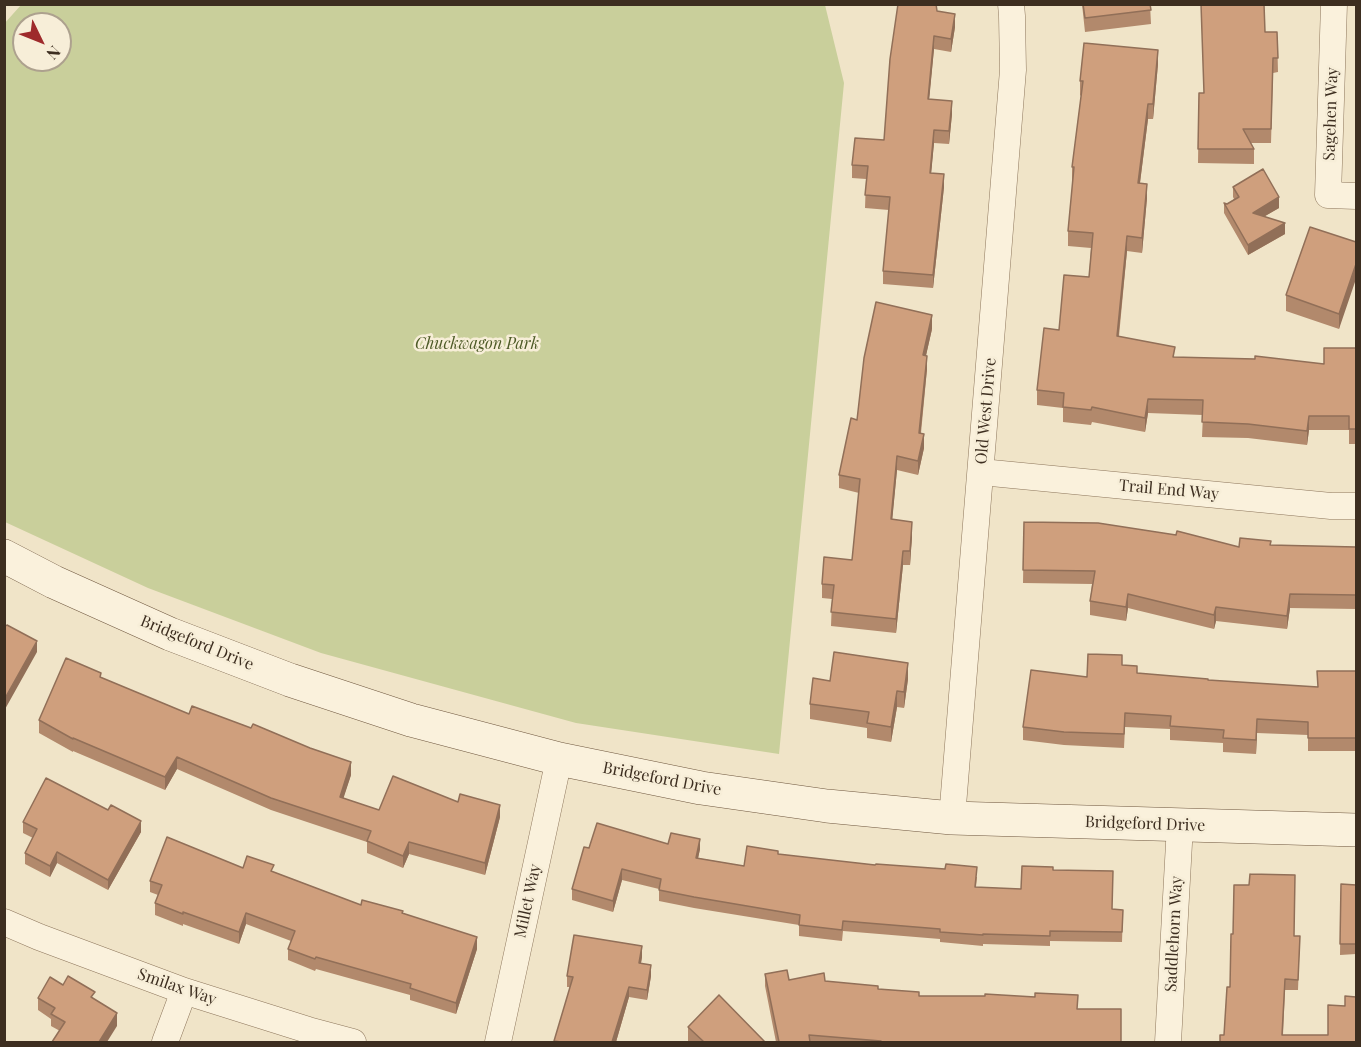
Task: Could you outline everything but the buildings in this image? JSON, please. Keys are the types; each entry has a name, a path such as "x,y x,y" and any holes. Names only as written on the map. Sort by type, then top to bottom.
{"street":[{"name":"Old West Drive","path":"952,818 1014,70 1011,4"},
{"name":"Sagehen Way","path":"1334,4 1329,195 1356,196"},
{"name":"Trail End Way","path":"981,472 1331,506 1356,506"},
{"name":"Bridgeford Drive","path":"4,556 54,582 170,634 290,680 411,720 559,759 701,788 827,806 952,818 1356,830"},
{"name":"Millet Way","path":"498,1042 559,759"},
{"name":"Saddlehorn Way","path":"1168,1042 1180,825"},
{"name":"Smilax Way","path":"4,922 184,991 353,1042"},
{"path":"165,1042 184,991"}],"green space":[{"name":"Chuckwagon Park","path":"21,5 825,5 844,83 779,754 576,723 321,653 148,588 5,522 4,24 12,15 12,72 72,72 72,12 15,12"}]}
